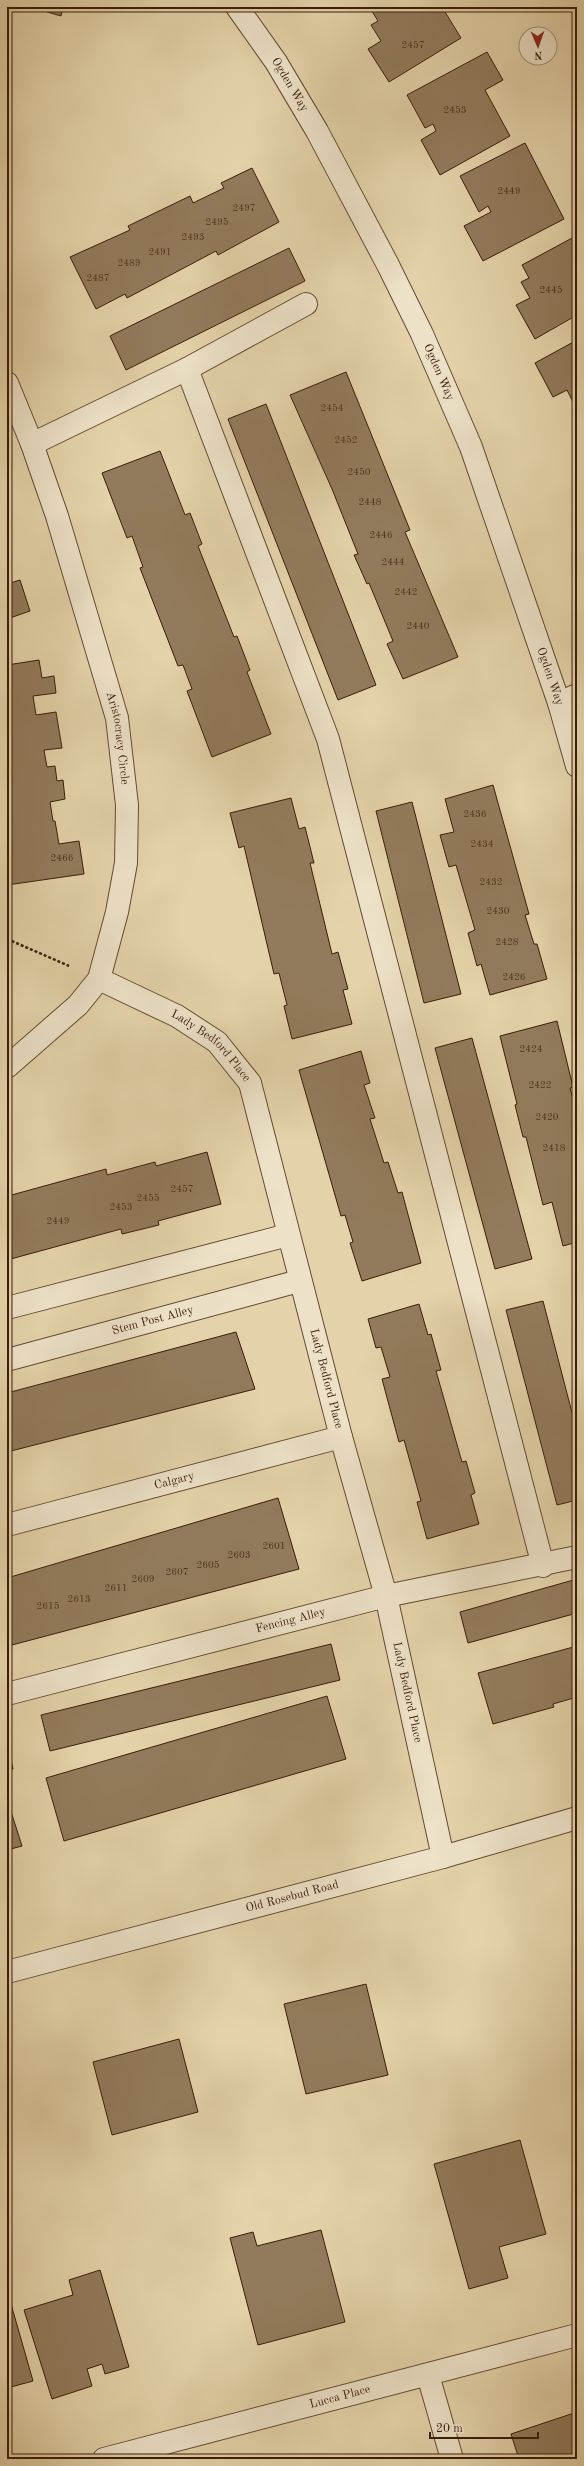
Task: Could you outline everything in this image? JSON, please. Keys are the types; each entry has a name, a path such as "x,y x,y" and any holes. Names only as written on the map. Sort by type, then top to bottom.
{"street":[{"name":"Ogden Way","path":"237,7 276,62 317,131 388,265 422,334 471,447 568,699 577,766"},
{"path":"32,444 187,369 306,304"},
{"path":"187,369 328,739 542,1566"},
{"name":"Aristocracy Circle","path":"7,383 32,444 57,516 117,718 127,806 126,862 117,912 99,979 78,1005 7,1067"},
{"name":"Lady Bedford Place","path":"99,979 177,1016 217,1042 250,1083 340,1437 386,1596 443,1857"},
{"path":"7,1308 288,1235"},
{"name":"Stem Post Alley","path":"7,1360 300,1281"},
{"name":"Calgary","path":"7,1525 340,1437"},
{"name":"Fencing Alley","path":"7,1694 386,1596 542,1566 577,1557"},
{"name":"Old Rosebud Road","path":"7,1972 443,1857 577,1818"},
{"name":"Lucca Place","path":"104,2459 577,2335"},
{"path":"428,2375 452,2459"}],"path":[{"path":"7,939 99,979"}],"building":[{"path":"38,7 63,7 61,16 37,9"},
{"path":"442,7 461,38 389,82 368,49 381,41 371,25 378,21 370,8"},
{"path":"570,7 577,7 577,18"},
{"path":"487,52 503,80 485,90 510,136 440,175 421,140 436,131 433,124 425,128 407,95"},
{"path":"525,143 564,219 483,261 464,226 491,212 488,206 479,212 460,176"},
{"path":"252,168 279,222 218,255 216,251 127,298 125,294 96,309 70,257 130,230 128,226 190,196 193,203 224,188 221,183"},
{"path":"574,237 577,243 577,315 535,339 516,305 530,298 521,282 529,278 522,265"},
{"path":"289,248 305,281 126,370 110,336"},
{"path":"577,340 577,410 567,390 553,397 535,363"},
{"path":"346,372 410,530 405,532 458,657 403,679 387,644 393,641 369,583 367,584 354,555 358,554 332,489 290,395"},
{"path":"266,404 376,685 338,700 228,419"},
{"path":"160,451 185,515 190,513 202,544 198,546 234,637 237,636 250,670 247,672 271,734 212,757 187,691 192,689 183,665 178,666 140,568 143,567 132,536 127,538 102,473"},
{"path":"20,580 30,611 7,619 7,584"},
{"path":"39,660 42,678 54,676 56,693 33,696 36,715 56,712 62,748 44,750 47,767 55,766 57,781 63,780 65,799 50,802 53,821 55,821 59,844 79,841 84,874 7,885 7,665"},
{"path":"493,785 529,914 525,915 534,944 537,944 547,979 490,995 481,964 477,966 468,933 475,930 456,865 449,867 440,835 454,832 445,799"},
{"path":"291,798 299,829 305,827 314,863 310,863 332,954 338,952 348,989 343,990 352,1024 292,1039 284,1006 287,1005 279,973 274,974 244,846 239,848 230,813"},
{"path":"412,802 461,994 424,1003 376,811"},
{"path":"557,1021 573,1087 570,1088 577,1114 577,1242 563,1246 552,1202 543,1205 526,1137 523,1137 515,1105 517,1104 500,1036"},
{"path":"472,1038 532,1259 495,1269 435,1048"},
{"path":"361,1051 370,1083 364,1085 375,1118 370,1119 384,1163 388,1162 398,1193 402,1192 421,1263 362,1281 350,1243 353,1242 345,1215 341,1216 299,1070"},
{"path":"207,1152 221,1204 158,1221 159,1225 122,1234 121,1229 7,1260 7,1202 10,1202 8,1196 106,1169 107,1175 155,1162 156,1166"},
{"path":"543,1301 577,1432 577,1500 557,1505 506,1310"},
{"path":"419,1304 428,1335 431,1334 441,1370 436,1371 462,1462 466,1461 475,1493 471,1495 479,1524 427,1539 417,1502 421,1501 404,1440 399,1442 382,1379 390,1377 381,1347 376,1348 368,1319"},
{"path":"236,1332 255,1389 7,1452 7,1393"},
{"path":"278,1498 299,1569 12,1645 7,1635 7,1578"},
{"path":"577,1579 577,1613 468,1643 460,1612"},
{"path":"331,1644 340,1680 50,1751 41,1715"},
{"path":"577,1646 577,1697 553,1704 554,1707 493,1724 478,1673"},
{"path":"327,1696 346,1759 64,1841 46,1778"},
{"path":"7,1743 13,1769 7,1770"},
{"path":"7,1799 22,1846 7,1850"},
{"path":"366,1984 388,2075 306,2094 284,2004"},
{"path":"179,2039 198,2112 112,2135 93,2062"},
{"path":"520,2140 546,2234 499,2247 508,2278 469,2289 434,2164"},
{"path":"321,2230 345,2322 258,2345 230,2238 253,2232 257,2246"},
{"path":"100,2270 129,2367 105,2374 102,2364 87,2369 92,2386 52,2399 24,2310 73,2295 69,2280"},
{"path":"9,2297 33,2381 7,2388 7,2298"},
{"path":"577,2412 577,2459 519,2459 511,2434"}]}
